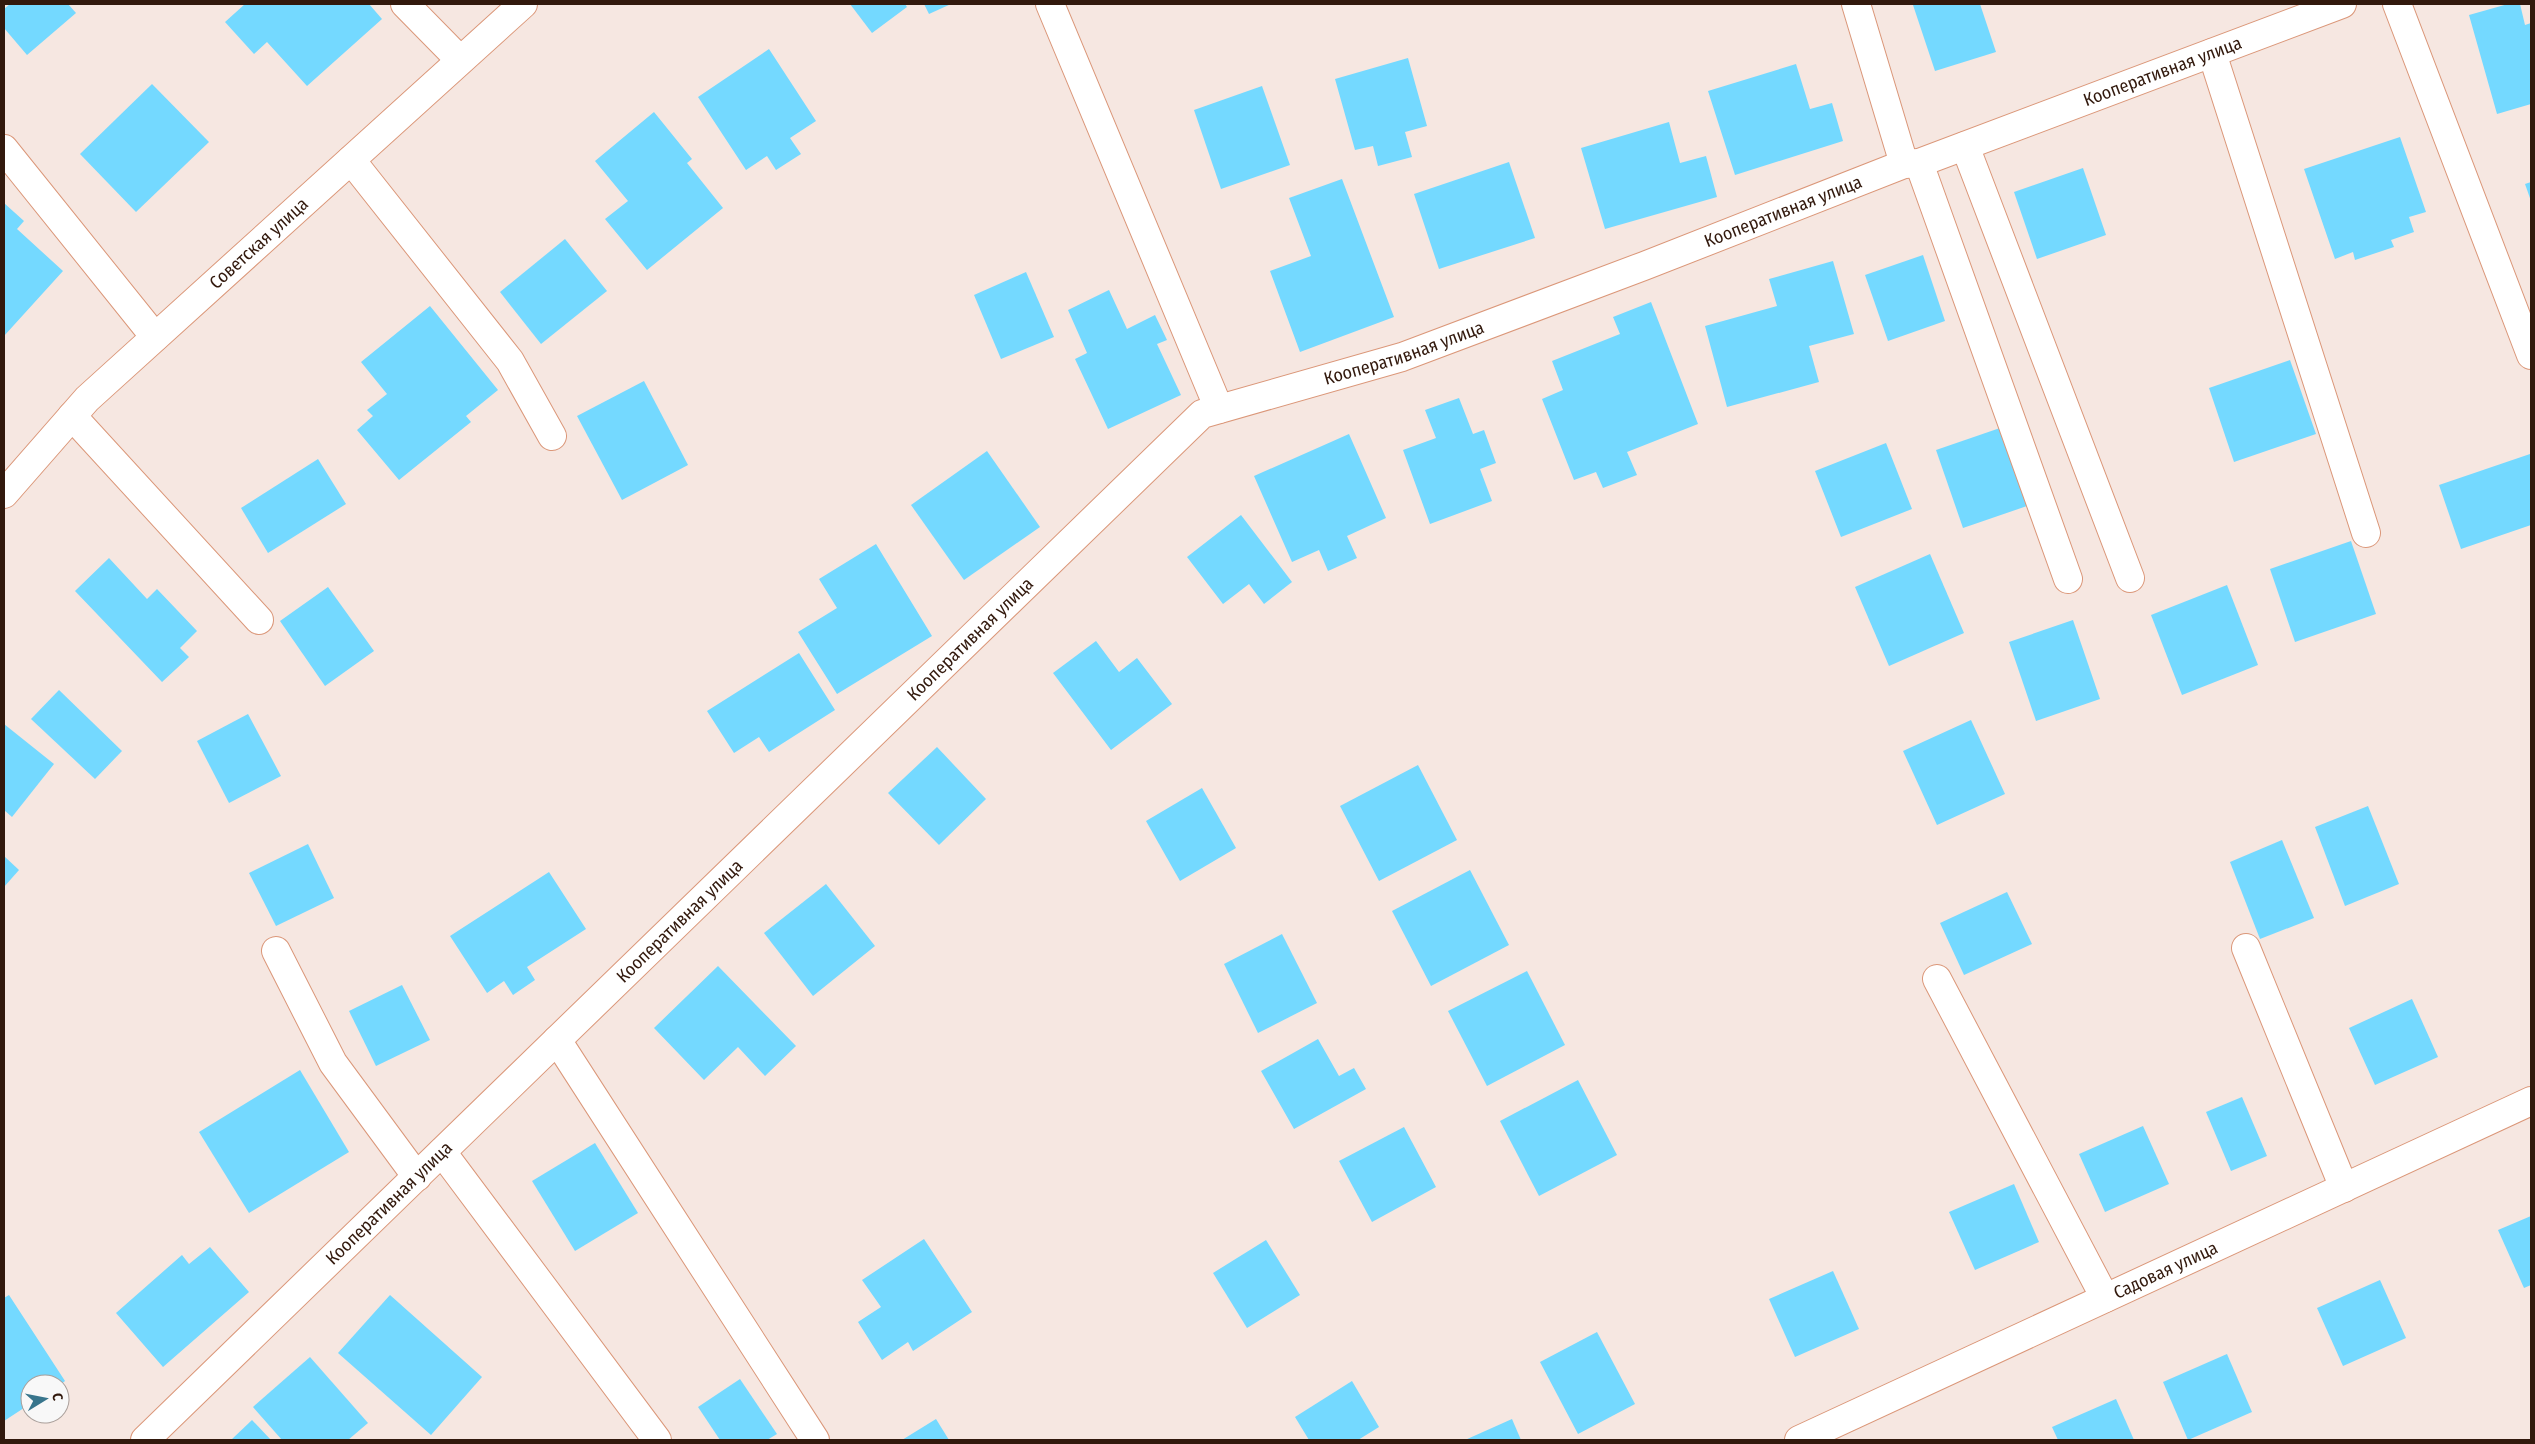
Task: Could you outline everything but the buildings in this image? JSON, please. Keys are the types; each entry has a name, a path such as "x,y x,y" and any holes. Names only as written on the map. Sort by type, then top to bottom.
{"street":[{"path":"405,4 460,60"},
{"name":"Советская улица","path":"4,494 87,399 523,4"},
{"path":"1050,4 1219,409"},
{"path":"1856,4 1911,163 2068,579"},
{"name":"Кооперативная улица","path":"145,1440 1202,414 1402,356 1644,266 1911,163 1965,146 2342,4"},
{"path":"2397,4 2531,355"},
{"path":"2212,52 2366,533"},
{"path":"1965,146 2130,578"},
{"path":"4,149 155,337"},
{"path":"351,160 510,361 552,436"},
{"path":"72,416 259,620"},
{"path":"2246,948 2344,1188"},
{"path":"276,951 333,1063 417,1176"},
{"path":"1938,979 2105,1298"},
{"path":"557,1040 815,1440"},
{"name":"Садовая улица","path":"1799,1440 2531,1101"},
{"path":"442,1152 657,1440"}]}
